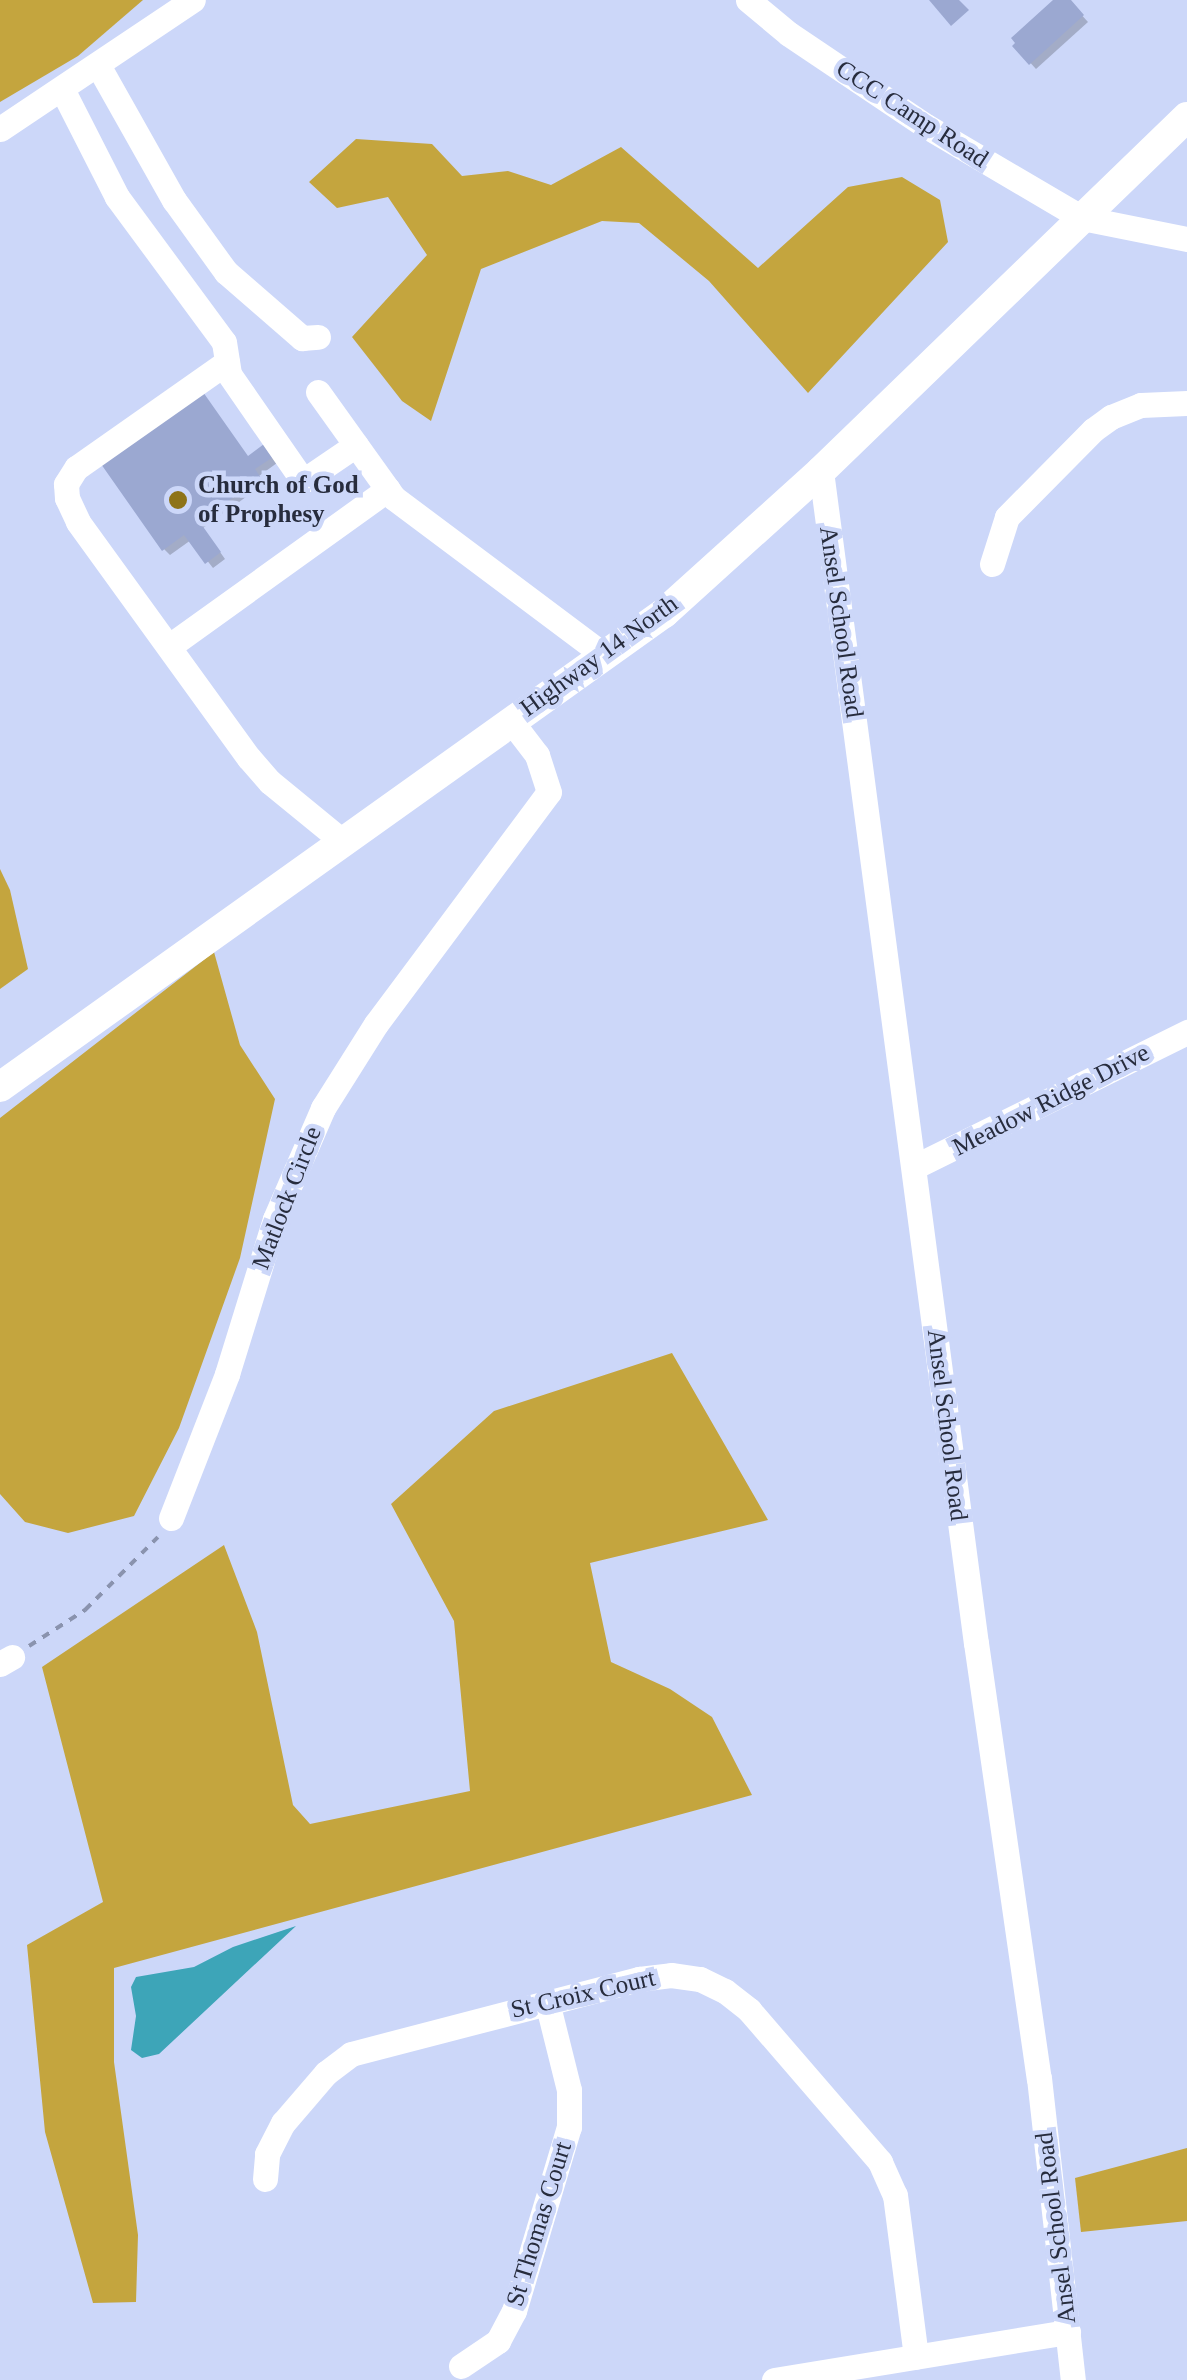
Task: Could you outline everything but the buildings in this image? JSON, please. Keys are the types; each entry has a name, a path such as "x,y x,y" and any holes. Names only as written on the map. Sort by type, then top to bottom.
{"main road":[{"name":"Highway 14 North","path":"0,1087 664,613 821,471 1187,117"}],"street":[{"path":"0,130 99,67 193,0"},
{"name":"CCC Camp Road","path":"748,0 789,34 926,126 1082,218 1187,239"},
{"path":"99,67 174,200 226,272 302,338 318,338"},
{"path":"63,91 117,197 224,342 230,374 303,481 356,445"},
{"path":"227,362 76,468 66,484 66,498 78,522 171,645 249,758 270,782 342,840"},
{"path":"318,392 388,489 604,655"},
{"path":"992,564 1007,517 1093,430 1111,417 1141,405 1187,403"},
{"name":"Ansel School Road","path":"821,471 976,1643 1039,2078 1073,2380"},
{"path":"171,645 388,489"},
{"name":"Matlock Circle","path":"171,1518 227,1374 274,1220 323,1108 376,1024 549,792 537,755 511,721"},
{"name":"Meadow Ridge Drive","path":"914,1167 1187,1032"},
{"name":"St Croix Court","path":"265,2180 267,2154 283,2123 340,2060 384,2042 547,2002 671,1975 700,1979 737,1999 889,2178 901,2230 916,2356"},
{"name":"St Thomas Court","path":"461,2366 498,2342 514,2311 569,2127 569,2090 547,2002"},
{"path":"774,2380 1068,2332"}],"path":[{"path":"6,1660 84,1610 119,1580 171,1518"}],"shaded area":[{"path":"0,0 143,0 78,56 0,102"},
{"path":"356,139 432,144 462,176 508,171 551,185 621,147 758,268 848,187 902,177 940,200 948,242 808,393 709,281 639,223 602,221 481,269 431,421 402,401 352,337 427,255 388,197 337,208 309,182"},
{"path":"0,869 10,890 28,969 0,989"},
{"path":"214,952 240,1045 275,1099 240,1258 179,1428 134,1516 68,1533 25,1522 0,1494 0,1118"},
{"path":"672,1353 768,1520 590,1563 611,1662 670,1689 712,1717 752,1795 114,1968 114,2062 138,2235 136,2302 93,2303 45,2132 27,1945 103,1902 42,1667 224,1545 257,1632 293,1805 310,1824 470,1791 454,1621 391,1504 494,1411"},
{"path":"296,1926 159,2054 142,2058 131,2050 136,2016 131,1987 136,1977 194,1967 233,1947"},
{"path":"1187,2148 1187,2221 1081,2232 1075,2178"}],"place":[{"name":"Church of God of Prophesy","path":"178,500"}]}
